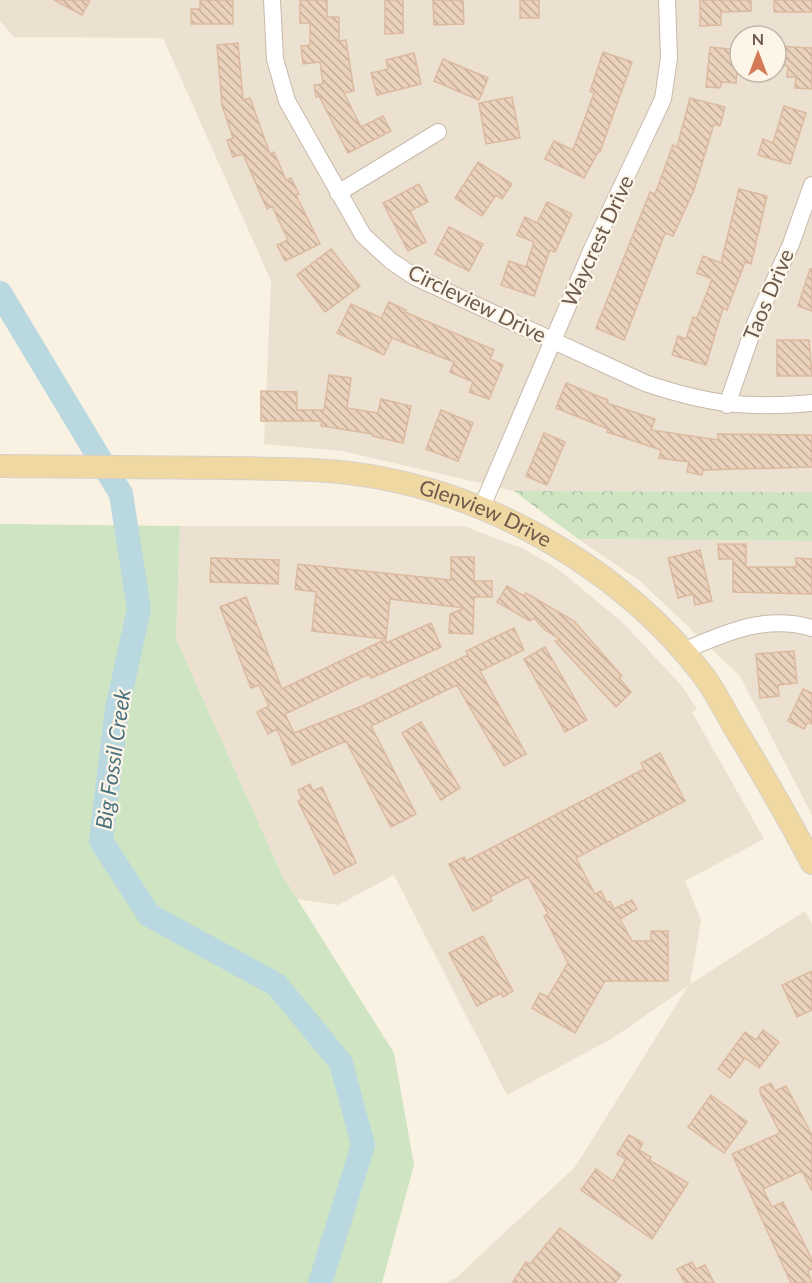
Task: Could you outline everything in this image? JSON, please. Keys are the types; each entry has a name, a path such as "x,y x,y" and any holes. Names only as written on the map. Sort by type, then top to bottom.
{"main road":[{"name":"Glenview Drive","path":"0,466 295,470 378,477 415,486 530,529 586,565 638,605 683,651 710,686 780,801 812,864"}],"street":[{"name":"Circleview Drive","path":"272,0 275,59 288,101 363,235 391,261 415,277 645,383 685,396 727,405 766,408 812,404"},
{"name":"Waycrest Drive","path":"481,509 592,249 663,99 669,58 668,0"},
{"path":"338,193 438,132"},
{"name":"Taos Drive","path":"727,405 756,321 792,244 812,185"},
{"path":"683,651 747,626 793,622 812,628"}],"shaded area":[{"path":"0,0 812,0 812,492 514,491 342,451 264,444 271,281 163,38 14,37 0,21"},
{"path":"180,526 464,526 524,549 558,569 622,622 681,685 697,709 692,712 764,839 685,881 701,920 690,984 805,911 812,924 812,1283 445,1283 457,1277 575,1167 688,986 613,1038 507,1095 394,875 338,905 296,899 282,875 176,639"},
{"path":"578,539 812,541 812,815 740,676 640,581"}],"green space":[{"path":"514,491 812,492 812,541 578,539"},
{"path":"0,524 180,526 176,639 282,875 394,1053 414,1165 382,1283 0,1283"}],"building":[{"path":"54,0 90,0 82,15"},
{"path":"200,0 233,0 233,24 191,24 191,9 200,9"},
{"path":"300,0 327,0 327,17 339,17 339,41 346,40 354,91 344,93 361,127 383,116 391,131 348,153 319,96 316,97 314,85 323,84 320,62 303,64 301,46 310,45 310,23 300,23"},
{"path":"385,0 403,0 403,33 385,34"},
{"path":"433,0 463,0 464,24 434,25"},
{"path":"520,0 539,0 539,18 520,18"},
{"path":"700,0 751,0 751,11 721,12 721,25 700,26"},
{"path":"774,0 812,0 812,12 774,12"},
{"path":"238,43 243,100 250,98 270,154 274,152 286,180 291,178 299,194 296,195 320,244 285,261 277,245 288,240 272,206 267,209 243,154 233,157 227,140 233,138 222,105 217,45"},
{"path":"710,47 728,49 728,82 722,82 720,88 706,87"},
{"path":"788,47 812,48 812,89 795,88 796,77 788,77"},
{"path":"603,52 632,62 600,152 584,178 545,159 554,141 573,150 594,93 590,91"},
{"path":"414,53 421,84 377,95 371,73 388,69 386,60"},
{"path":"443,59 488,78 479,100 434,81"},
{"path":"512,97 520,138 486,144 479,103"},
{"path":"690,98 725,107 720,126 714,124 694,190 673,236 665,233 624,340 596,328 650,192 655,194 673,145 677,147"},
{"path":"784,106 806,113 790,164 758,155 763,139 773,143"},
{"path":"478,162 512,184 502,199 496,195 482,216 455,198"},
{"path":"419,184 428,202 410,211 426,242 408,251 383,203"},
{"path":"739,189 767,196 751,264 745,262 727,310 723,308 706,365 672,355 678,336 686,339 693,317 697,318 712,279 697,273 703,256 721,263"},
{"path":"547,202 572,214 555,252 550,250 534,296 501,285 509,261 526,267 534,242 517,235 525,217 537,223"},
{"path":"449,227 483,244 469,271 435,254"},
{"path":"331,249 360,286 325,312 297,275"},
{"path":"810,269 812,269 812,311 798,306"},
{"path":"389,302 406,310 405,312 494,350 490,359 503,365 489,399 469,392 473,382 450,372 454,362 392,338 384,355 337,333 351,304 381,318"},
{"path":"777,340 809,340 812,376 777,376"},
{"path":"329,375 351,378 347,408 378,413 381,399 411,406 403,443 372,436 373,434 321,426 322,421 261,421 261,391 297,392 297,410 324,410"},
{"path":"566,383 608,400 607,403 655,419 651,430 718,440 718,434 812,435 812,467 703,470 702,475 687,472 689,462 659,458 661,450 607,432 608,429 556,408"},
{"path":"441,410 473,423 458,461 426,449"},
{"path":"544,433 565,442 547,485 526,476"},
{"path":"718,544 746,544 746,567 796,567 796,558 812,559 812,594 733,592 733,559 719,559"},
{"path":"700,550 712,601 695,605 693,594 678,598 668,558"},
{"path":"451,557 474,557 474,581 492,581 492,597 474,597 473,634 449,633 450,614 465,608 390,599 386,639 312,631 316,592 295,589 298,564 451,580"},
{"path":"211,558 279,560 278,584 210,582"},
{"path":"507,586 524,596 526,593 574,621 622,676 619,678 631,692 616,707 555,641 560,639 545,630 534,618 530,621 497,602"},
{"path":"246,597 282,689 386,639 386,643 431,623 441,647 371,678 369,674 285,714 294,733 362,706 468,655 466,651 514,628 524,650 480,671 526,754 504,766 457,685 371,726 416,814 391,827 346,741 292,765 277,729 268,734 257,712 269,706 259,685 251,688 220,607"},
{"path":"545,647 587,720 565,732 524,659"},
{"path":"794,651 797,683 778,685 779,696 760,698 756,654"},
{"path":"803,689 812,693 812,724 808,722 804,729 788,721"},
{"path":"421,722 460,788 441,800 402,733"},
{"path":"660,753 685,801 576,858 595,894 601,891 607,903 610,901 614,909 632,900 637,909 620,919 632,941 651,941 651,931 668,931 668,981 605,981 575,1033 532,1008 540,993 548,997 568,963 544,916 548,914 528,877 490,897 492,901 473,911 449,864 464,857 466,861 644,769 641,763"},
{"path":"310,784 313,791 322,787 356,863 334,874 298,801 302,799 298,790"},
{"path":"483,936 513,991 503,997 501,993 477,1006 449,953"},
{"path":"812,971 812,1010 797,1017 782,985"},
{"path":"763,1030 779,1042 759,1068 745,1058 730,1078 718,1069 745,1032 756,1040"},
{"path":"771,1083 775,1091 786,1086 812,1135 812,1191 802,1171 763,1189 772,1207 783,1202 812,1260 812,1269 808,1271 812,1283 791,1283 732,1154 780,1133 760,1093 760,1088"},
{"path":"711,1095 747,1122 724,1153 688,1127"},
{"path":"629,1135 643,1143 639,1150 651,1157 649,1160 688,1183 652,1239 581,1190 596,1169 613,1181 626,1159 617,1154"},
{"path":"560,1228 621,1275 615,1283 512,1283 526,1262 530,1264"},
{"path":"692,1262 696,1269 705,1265 714,1283 685,1283 677,1269"}],"waterway":[{"name":"Big Fossil Creek","path":"0,293 121,494 139,609 117,709 101,841 149,915 277,985 341,1063 363,1145 320,1283"}]}
